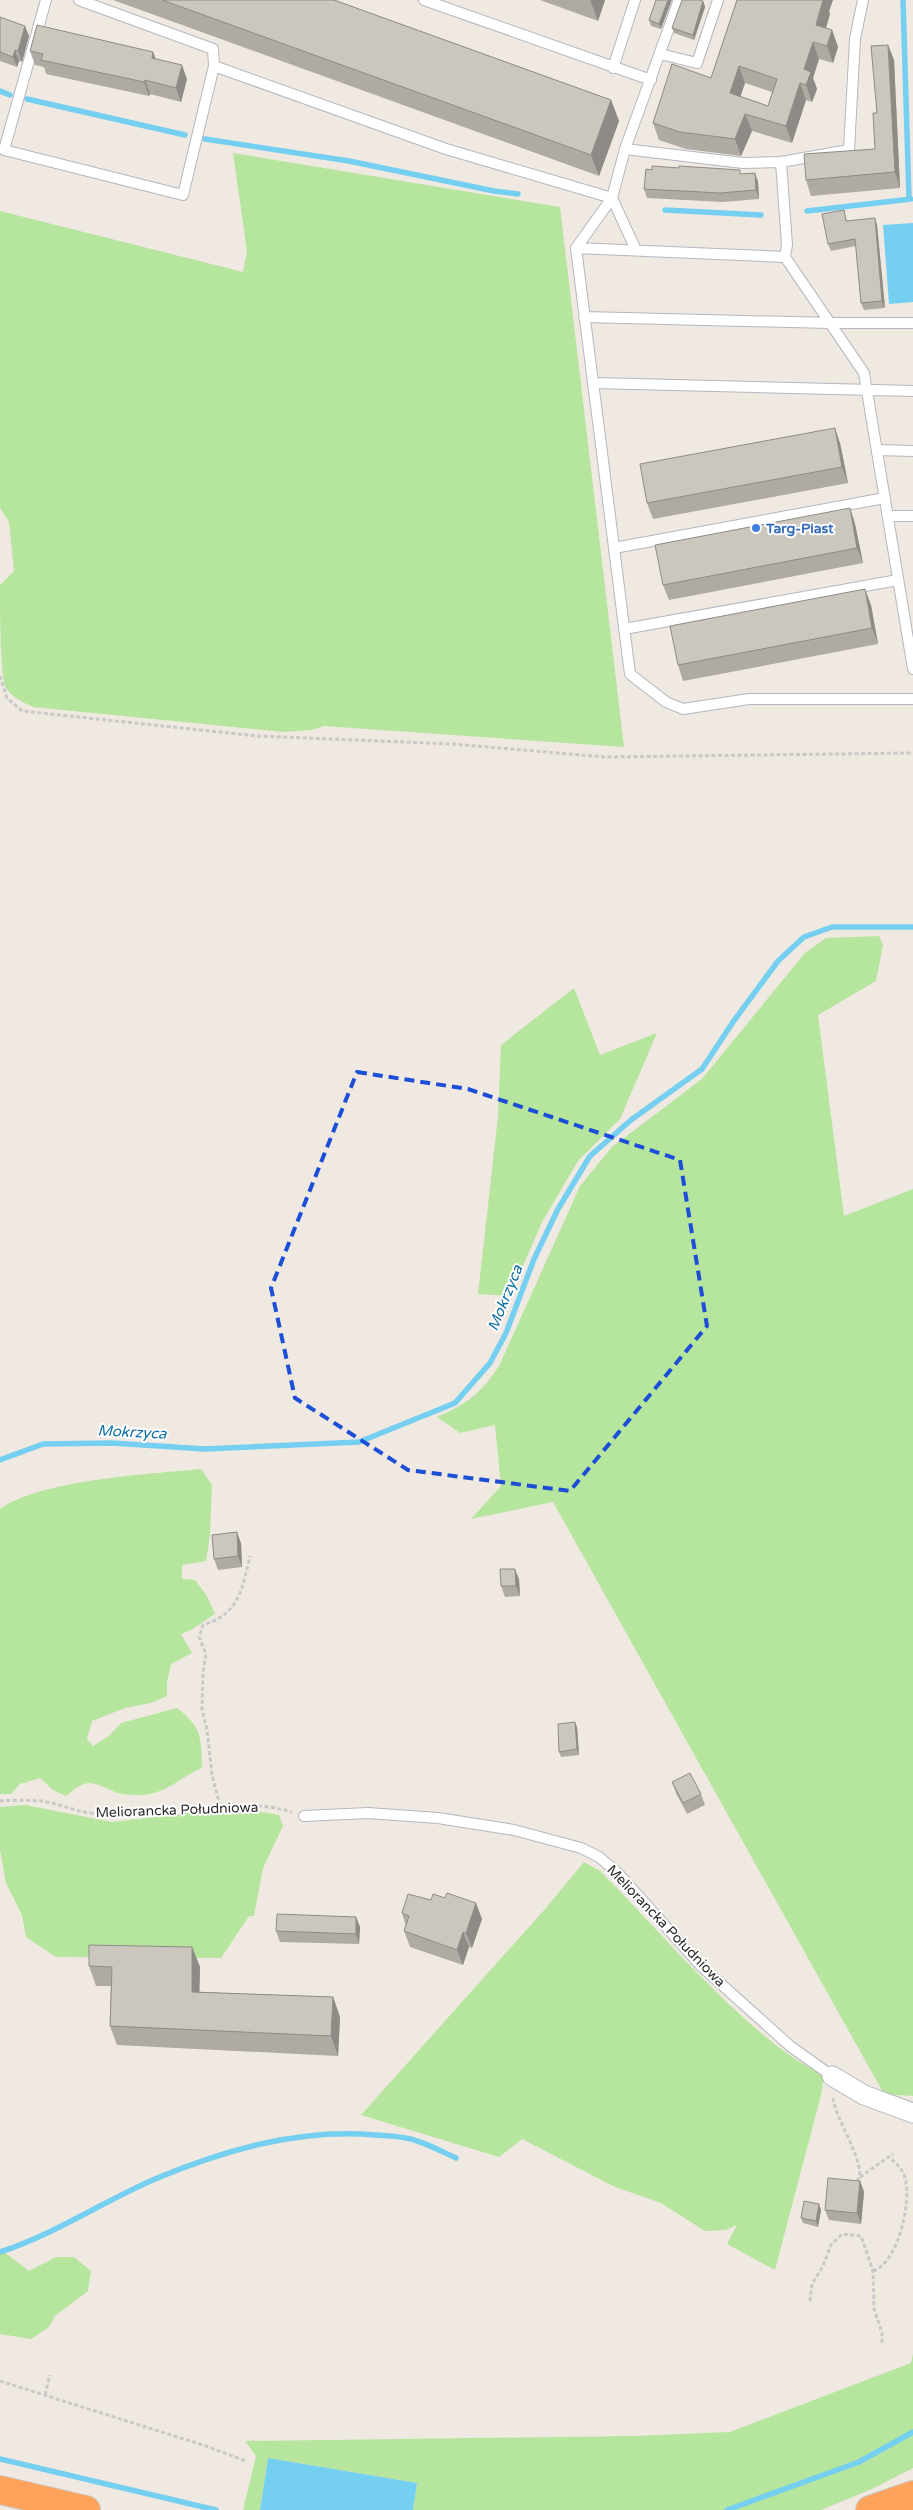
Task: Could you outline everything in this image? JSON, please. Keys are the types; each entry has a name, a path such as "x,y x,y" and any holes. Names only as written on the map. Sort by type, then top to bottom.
{"highway":[{"path":"0,2490 86,2510"},
{"path":"870,2510 913,2495"},
{"path":"902,2510 913,2504"}],"street":[{"name":"Meliorancka Południowa","path":"832,2076 864,2095 913,2113"}],"lane":[{"path":"46,0 4,150 184,195 214,66 213,49 79,0"},
{"path":"424,0 651,80"},
{"path":"613,68 635,0"},
{"path":"678,0 625,149 612,198 576,248 630,674 666,702 683,709 749,699 913,699"},
{"path":"660,54 697,63 718,0"},
{"path":"625,149 743,163 781,162 849,150 855,39 864,0"},
{"path":"214,66 446,149 612,198 636,250"},
{"path":"781,162 787,244 785,257 864,373 898,580 911,643 913,669"},
{"path":"576,248 785,257"},
{"path":"584,316 830,323 913,323"},
{"path":"593,383 867,392 913,391"},
{"path":"877,450 913,451"},
{"path":"614,548 885,498"},
{"path":"888,516 913,516"},
{"path":"624,629 898,580"},
{"path":"902,602 913,602"},
{"name":"Meliorancka Południowa","path":"304,1816 368,1813 438,1818 514,1830 581,1848 599,1857 618,1873 701,1966 790,2046 832,2076"}],"path":[{"path":"0,676 7,698 22,711 257,736 452,744 605,757 913,753"},
{"path":"220,1806 212,1775 207,1730 202,1709 203,1672 206,1654 199,1637 203,1626 219,1620 229,1612 241,1592 250,1556"},
{"name":"Meliorancka Południowa","path":"0,1802 42,1801 96,1814 130,1815 220,1806 278,1808 304,1816"},
{"path":"833,2099 845,2134 855,2153 860,2176"},
{"path":"848,2181 855,2182 860,2176 891,2156 905,2177 907,2190 906,2209 889,2260 881,2269 873,2271"},
{"path":"810,2301 812,2284 823,2266 831,2245 842,2234 857,2234 861,2236 873,2271 874,2309 882,2333 882,2345"},
{"path":"45,2395 50,2375"},
{"path":"0,2381 206,2446 246,2461"}],"highlighted area":[{"path":"357,1072 468,1089 680,1160 707,1326 570,1491 408,1470 295,1398 271,1288"}],"green space":[{"path":"233,153 560,207 624,747 324,726 311,730 284,732 33,707 17,699 7,690 2,665 0,585 14,571 9,522 0,508 0,211 243,272 247,251"},
{"path":"879,936 883,945 876,981 818,1015 844,1216 913,1189 913,2096 884,2094 553,1502 471,1519 501,1486 495,1425 460,1433 437,1417 473,1397 487,1383 500,1364 580,1186 612,1147 702,1079 805,953 826,938"},
{"path":"574,988 600,1055 657,1033 620,1119 578,1161 542,1222 510,1296 478,1294 498,1116 501,1045"},
{"path":"201,1469 212,1485 210,1535 206,1561 182,1565 182,1579 195,1580 207,1596 215,1614 191,1630 181,1634 192,1653 171,1664 167,1682 167,1696 151,1703 125,1708 92,1721 87,1739 93,1746 109,1736 121,1723 177,1708 196,1727 200,1740 202,1768 164,1789 146,1795 118,1793 90,1783 80,1786 66,1796 53,1790 40,1778 20,1784 11,1794 0,1794 0,1509 18,1499 67,1485 125,1476"},
{"path":"25,1805 112,1822 215,1810 249,1810 279,1815 283,1826 263,1868 254,1916 249,1916 221,1958 56,1957 26,1937 22,1915 6,1883 0,1850 0,1807"},
{"path":"584,1862 600,1871 689,1965 760,2032 785,2052 824,2076 821,2095 775,2270 727,2244 737,2225 726,2230 705,2231 661,2203 615,2187 522,2139 499,2157 361,2115 546,1908"},
{"path":"0,2249 29,2271 56,2257 74,2257 91,2271 88,2291 55,2316 49,2327 31,2339 0,2334"},
{"path":"913,2354 913,2468 874,2488 821,2510 413,2510 417,2483 268,2458 260,2510 243,2510 256,2456 245,2441 635,2436 730,2432 911,2363"}],"water":[{"path":"913,223 913,302 889,304 883,225"},
{"path":"268,2458 417,2483 413,2510 260,2510"}],"building":[{"path":"162,0 334,0 611,100 591,155"},
{"path":"656,0 668,0 659,24 649,20"},
{"path":"682,0 703,1 693,35 672,28"},
{"path":"737,0 823,0 816,25 832,30 827,46 813,42 804,69 811,72 806,85 800,83 786,126 745,114 735,139 680,132 653,123 672,64 711,78","holes":["739,66 777,79 768,106 730,93"]},
{"path":"0,17 25,26 18,51 15,50 13,57 0,52"},
{"path":"37,25 153,52 152,58 182,65 176,88 145,80 144,82 41,60 43,54 30,51"},
{"path":"888,45 895,172 806,180 804,154 875,149 873,113 877,113 871,46"},
{"path":"652,166 740,170 740,174 755,173 756,190 720,193 644,189 646,169 652,170"},
{"path":"844,210 846,221 875,218 882,301 861,303 855,239 828,244 822,214"},
{"path":"835,428 842,467 647,503 640,464"},
{"path":"850,508 857,548 663,585 655,545"},
{"path":"865,589 872,628 678,665 670,626"},
{"path":"237,1532 238,1556 214,1559 212,1535"},
{"path":"500,1569 515,1569 516,1586 501,1586"},
{"path":"575,1722 577,1749 559,1752 558,1724"},
{"path":"690,1773 701,1794 683,1803 672,1782"},
{"path":"447,1893 476,1903 466,1933 463,1932 457,1950 404,1931 409,1916 402,1913 408,1894 431,1900 433,1894 445,1898"},
{"path":"277,1914 356,1917 356,1934 276,1931"},
{"path":"89,1945 192,1947 192,1992 333,1997 331,2036 110,2026 112,1967 89,1966"},
{"path":"828,2178 860,2181 857,2213 825,2210"},
{"path":"804,2201 819,2204 816,2221 801,2218"}],"waterway":[{"path":"903,0 909,199"},
{"path":"0,91 10,95"},
{"path":"27,99 185,135"},
{"path":"205,139 349,161 494,191 518,194"},
{"path":"807,211 911,199"},
{"path":"665,210 761,215"},
{"name":"Mokrzyca","path":"0,1460 43,1444 112,1443 205,1449 359,1442 455,1403 490,1363 506,1333 534,1259 558,1209 590,1156 631,1120 702,1069 733,1022 778,961 804,937 832,927 913,927"},
{"path":"0,2252 40,2236 135,2188 181,2168 235,2150 291,2138 348,2134 402,2137 412,2139 456,2158"},
{"path":"727,2510 859,2462 913,2432"},
{"path":"0,2459 216,2510"}],"place":[{"name":"Targ-Piast","path":"756,528"}]}
